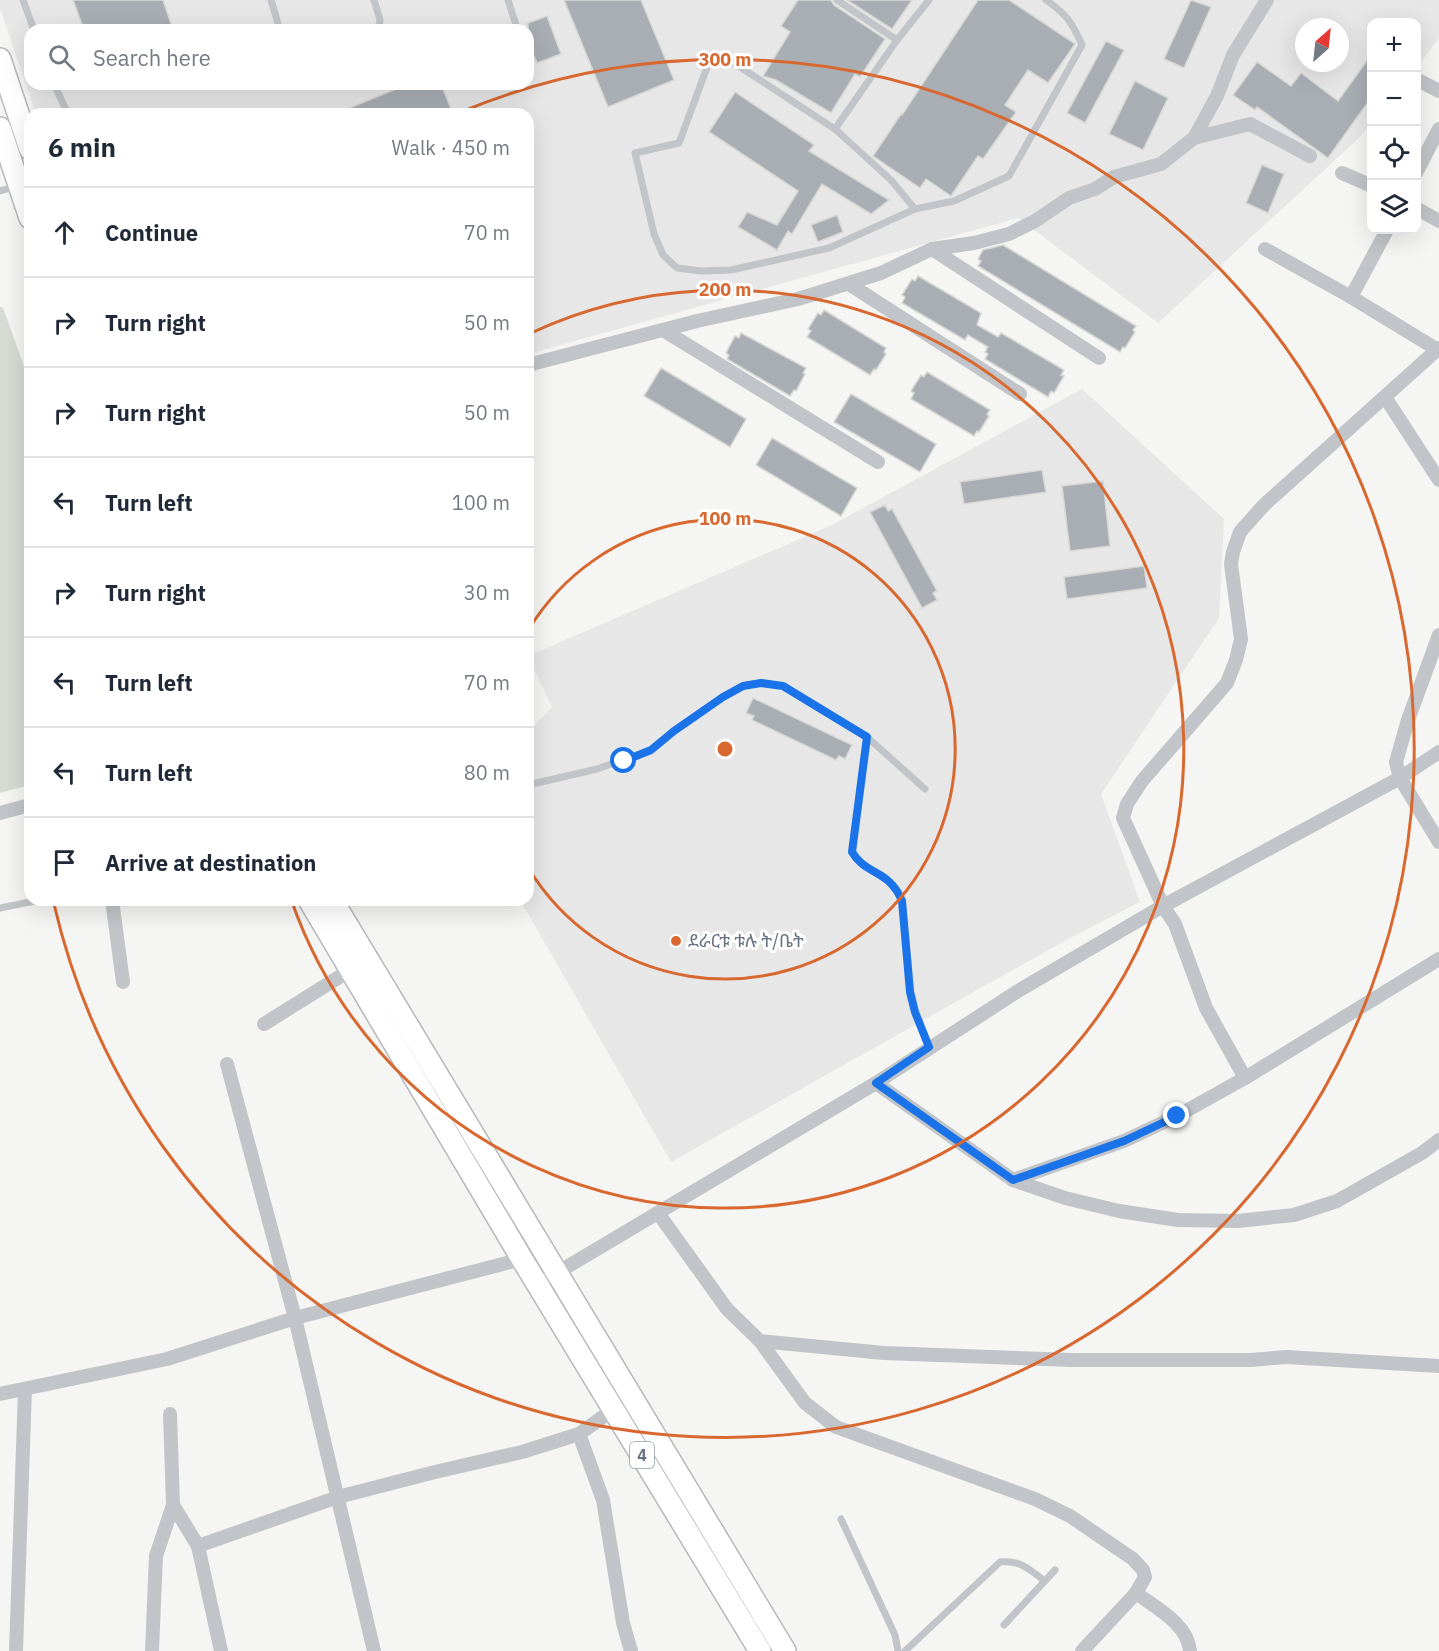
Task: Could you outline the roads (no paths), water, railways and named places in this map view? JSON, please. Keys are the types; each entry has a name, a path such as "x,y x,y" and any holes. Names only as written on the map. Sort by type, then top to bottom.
{"main road":[{"path":"0,59 24,131"},
{"path":"0,128 10,188 24,209"},
{"name":"4","path":"313,906 522,1259 760,1651"},
{"path":"336,906 785,1651"}],"street":[{"path":"534,363 663,330 798,299 881,273 932,249 974,243 1009,234 1035,221 1069,198 1095,189 1114,177 1161,164 1194,138 1217,96 1233,56 1267,0"},
{"path":"1421,82 1439,91"},
{"path":"1194,138 1250,124 1310,156"},
{"path":"1421,163 1439,129"},
{"path":"1342,173 1367,184"},
{"path":"1421,211 1439,221"},
{"path":"1351,297 1385,234"},
{"path":"932,249 1099,358"},
{"path":"1245,1078 1206,1008 1180,935 1163,906 1123,818 1123,812 1142,781 1227,683 1241,639 1231,564 1240,532 1263,506 1438,349 1265,249"},
{"path":"849,284 1020,394"},
{"path":"663,330 878,462"},
{"path":"1385,397 1439,480"},
{"path":"1439,635 1408,720 1396,762 1400,778 1439,842"},
{"path":"538,1285 876,1083 1018,991 1163,906 1400,778 1439,752"},
{"path":"0,813 24,807"},
{"path":"113,906 123,982"},
{"path":"1013,1180 1124,1141 1177,1116 1245,1078 1439,959"},
{"path":"264,1024 352,969"},
{"path":"227,1064 295,1318 374,1651"},
{"path":"876,1083 1013,1180 1065,1198 1119,1211 1178,1220 1238,1221 1294,1215 1337,1201 1422,1153 1439,1140"},
{"path":"658,1213 727,1309 760,1341 805,1403 821,1417 836,1427 863,1438 1035,1499 1070,1516 1125,1553 1143,1570 1144,1577 1137,1593 1083,1651"},
{"path":"0,1394 167,1359 295,1318 522,1259"},
{"path":"760,1341 896,1354 1073,1360 1250,1360 1286,1357 1439,1366"},
{"path":"16,1651 25,1389"},
{"path":"198,1546 338,1497 522,1452 579,1434 614,1409"},
{"path":"152,1651 156,1556 173,1505 170,1414"},
{"path":"579,1434 603,1500 623,1623 631,1651"},
{"path":"173,1505 198,1546 221,1651"},
{"path":"1137,1593 1172,1619 1187,1637 1190,1651"}],"lane":[{"path":"23,0 32,24"},
{"path":"271,0 278,24"},
{"path":"374,0 380,24"},
{"path":"508,0 516,24"},
{"path":"837,0 897,40"},
{"path":"835,129 897,40 929,0"},
{"path":"915,209 891,180 835,129 723,57 712,54 679,143 635,153 654,234 663,255 677,268 701,271 731,270 829,248 915,209 954,201 1009,176 1082,45 1074,25 1064,13 1046,0"},
{"path":"57,90 66,108"},
{"path":"534,784 597,770 651,750 723,697 743,686 761,683 783,686 867,737 924,789"},
{"path":"867,737 852,852 857,860 897,888 902,901 910,992 915,1012 929,1047"},
{"path":"0,908 24,903"},
{"path":"841,1519 895,1635 898,1651"},
{"path":"905,1651 1000,1562 1020,1563 1045,1581"},
{"path":"1004,1625 1055,1570"}],"place":[{"name":"ደራርቱ ቱሉ ት/ቤት","path":"676,941"}]}
